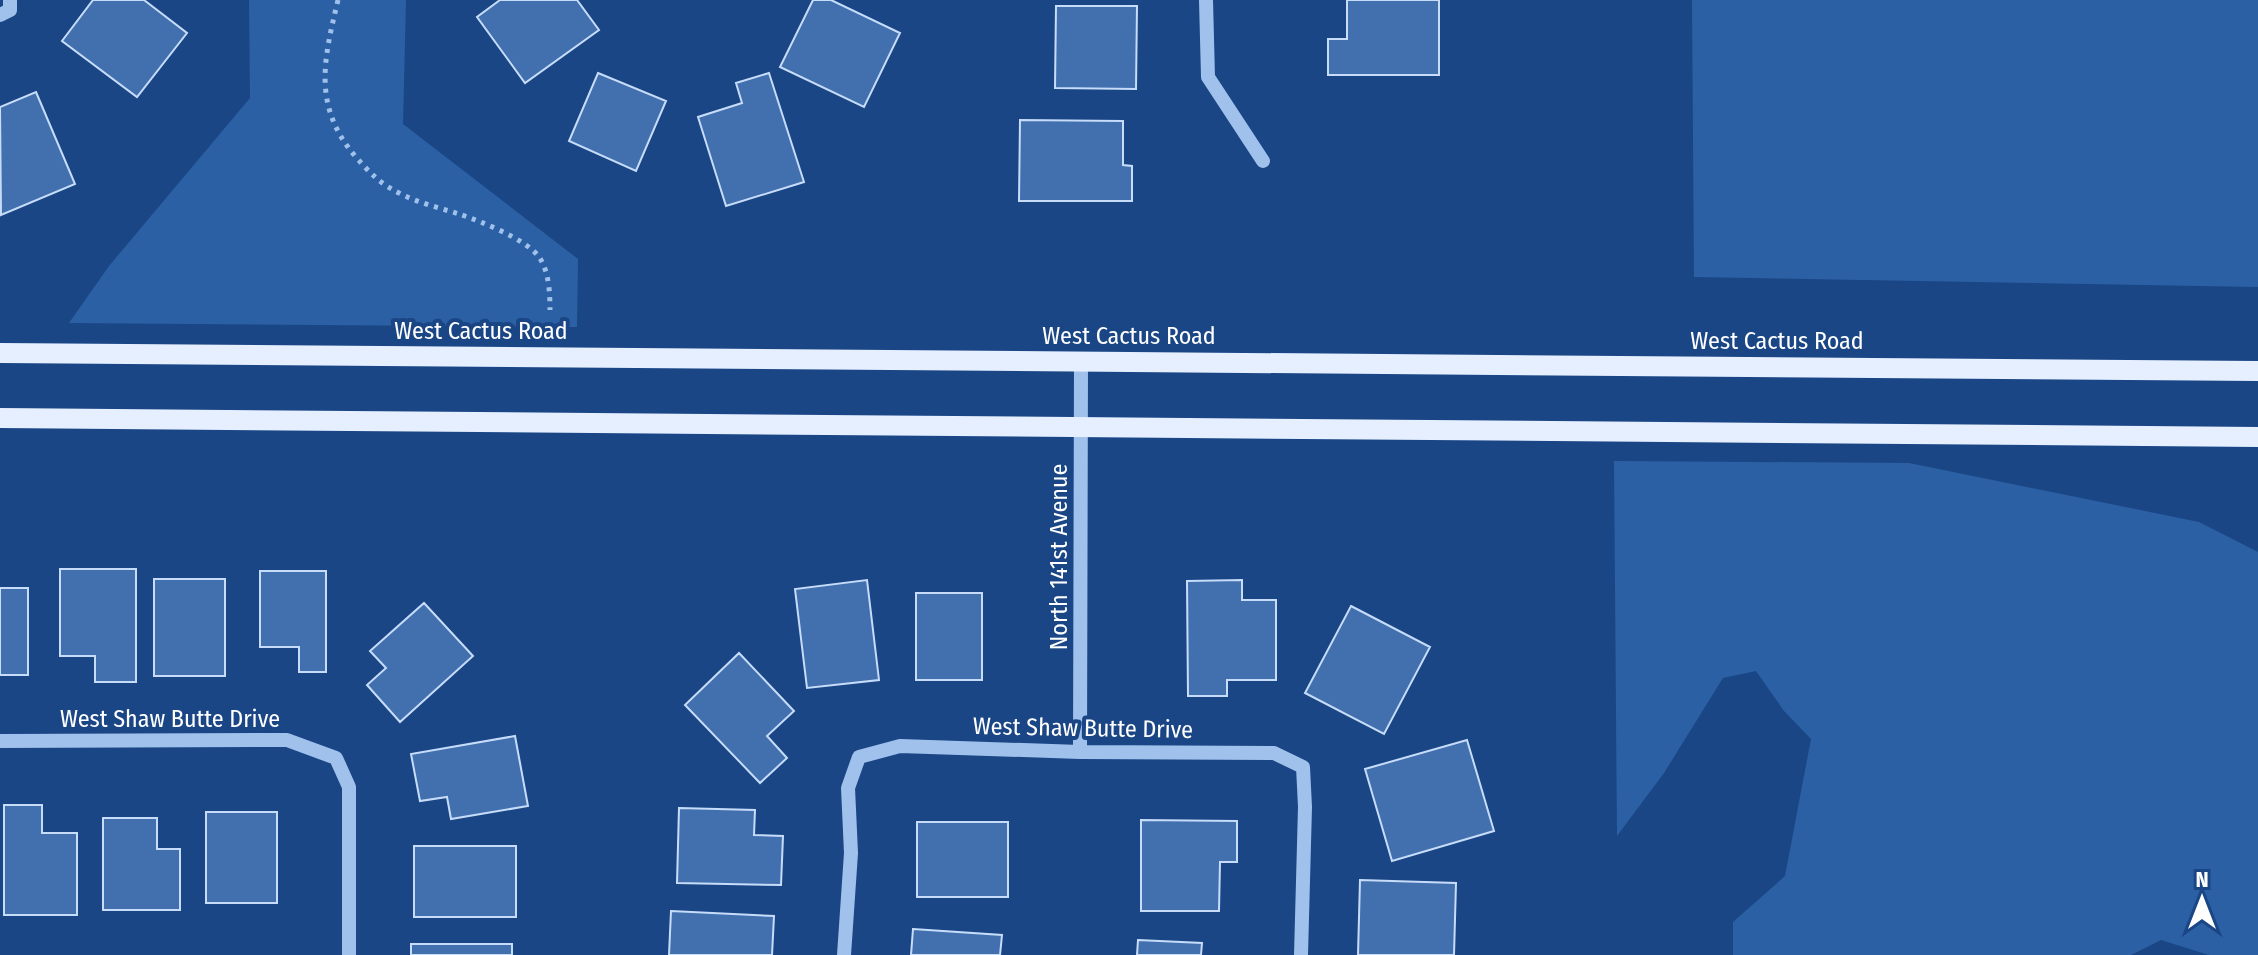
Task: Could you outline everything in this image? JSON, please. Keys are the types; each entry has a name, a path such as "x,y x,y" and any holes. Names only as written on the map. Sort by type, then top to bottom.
{"main road":[{"name":"West Cactus Road","path":"0,353 2258,371"},
{"path":"0,418 2258,437"}],"street":[{"path":"1206,0 1208,77 1263,161"},
{"name":"North 141st Avenue","path":"1080,752 1081,362"},
{"name":"West Shaw Butte Drive","path":"0,741 287,740 336,758 349,787 349,955"},
{"name":"West Shaw Butte Drive","path":"844,955 851,853 848,788 859,757 900,746 1080,752 1274,753 1303,767 1305,823 1301,955"}],"path":[{"path":"338,0 326,58 325,88 327,106 341,137 375,180 405,196 482,221 526,245 543,264 550,310"}],"shaded area":[{"path":"249,0 406,0 403,124 578,259 577,327 69,323 109,266 250,98"},
{"path":"1692,0 2258,0 2258,287 1694,277"},
{"path":"1614,461 1909,463 2199,522 2258,552 2258,955 2209,955 2161,940 2131,955 1733,955 1733,922 1785,876 1811,739 1784,711 1756,671 1723,678 1664,773 1617,836"}],"building":[{"path":"93,0 144,0 187,33 137,97 62,41"},
{"path":"500,0 577,0 599,30 525,83 477,17"},
{"path":"813,0 831,0 900,33 864,107 780,67"},
{"path":"1347,0 1439,0 1439,75 1328,75 1328,39 1347,39"},
{"path":"1056,6 1137,6 1136,89 1055,88"},
{"path":"598,73 666,101 636,171 569,141"},
{"path":"769,73 804,182 726,206 698,117 742,103 736,83"},
{"path":"36,92 75,184 1,215 0,107"},
{"path":"1020,120 1123,121 1123,165 1132,166 1132,201 1019,201"},
{"path":"60,569 136,569 136,682 95,682 95,656 60,656"},
{"path":"260,571 326,571 326,672 299,672 299,647 260,647"},
{"path":"154,579 225,579 225,676 154,676"},
{"path":"867,580 879,680 807,688 795,589"},
{"path":"1242,580 1242,600 1276,600 1276,680 1227,680 1227,696 1188,696 1187,581"},
{"path":"0,588 28,588 28,675 0,675"},
{"path":"916,593 982,593 982,680 916,680"},
{"path":"424,603 473,656 400,722 367,685 386,668 370,651"},
{"path":"1351,606 1430,647 1384,734 1305,693"},
{"path":"739,653 794,711 767,736 787,758 760,783 685,705"},
{"path":"515,736 528,806 451,819 447,797 420,801 411,754"},
{"path":"1467,740 1494,831 1392,861 1365,769"},
{"path":"4,805 42,805 42,833 77,833 77,915 4,915"},
{"path":"679,808 755,810 754,835 783,836 781,885 677,883"},
{"path":"206,812 277,812 277,903 206,903"},
{"path":"103,818 157,818 157,849 180,849 180,910 103,910"},
{"path":"1141,820 1237,821 1237,862 1220,862 1219,911 1141,911"},
{"path":"917,822 1008,822 1008,897 917,897"},
{"path":"414,846 516,846 516,917 414,917"},
{"path":"1360,880 1456,883 1454,955 1358,955"},
{"path":"671,911 774,916 772,955 669,955"},
{"path":"913,929 1002,935 1000,955 911,955"},
{"path":"1138,940 1202,943 1201,955 1137,955"},
{"path":"411,944 512,944 512,955 411,955"}]}
